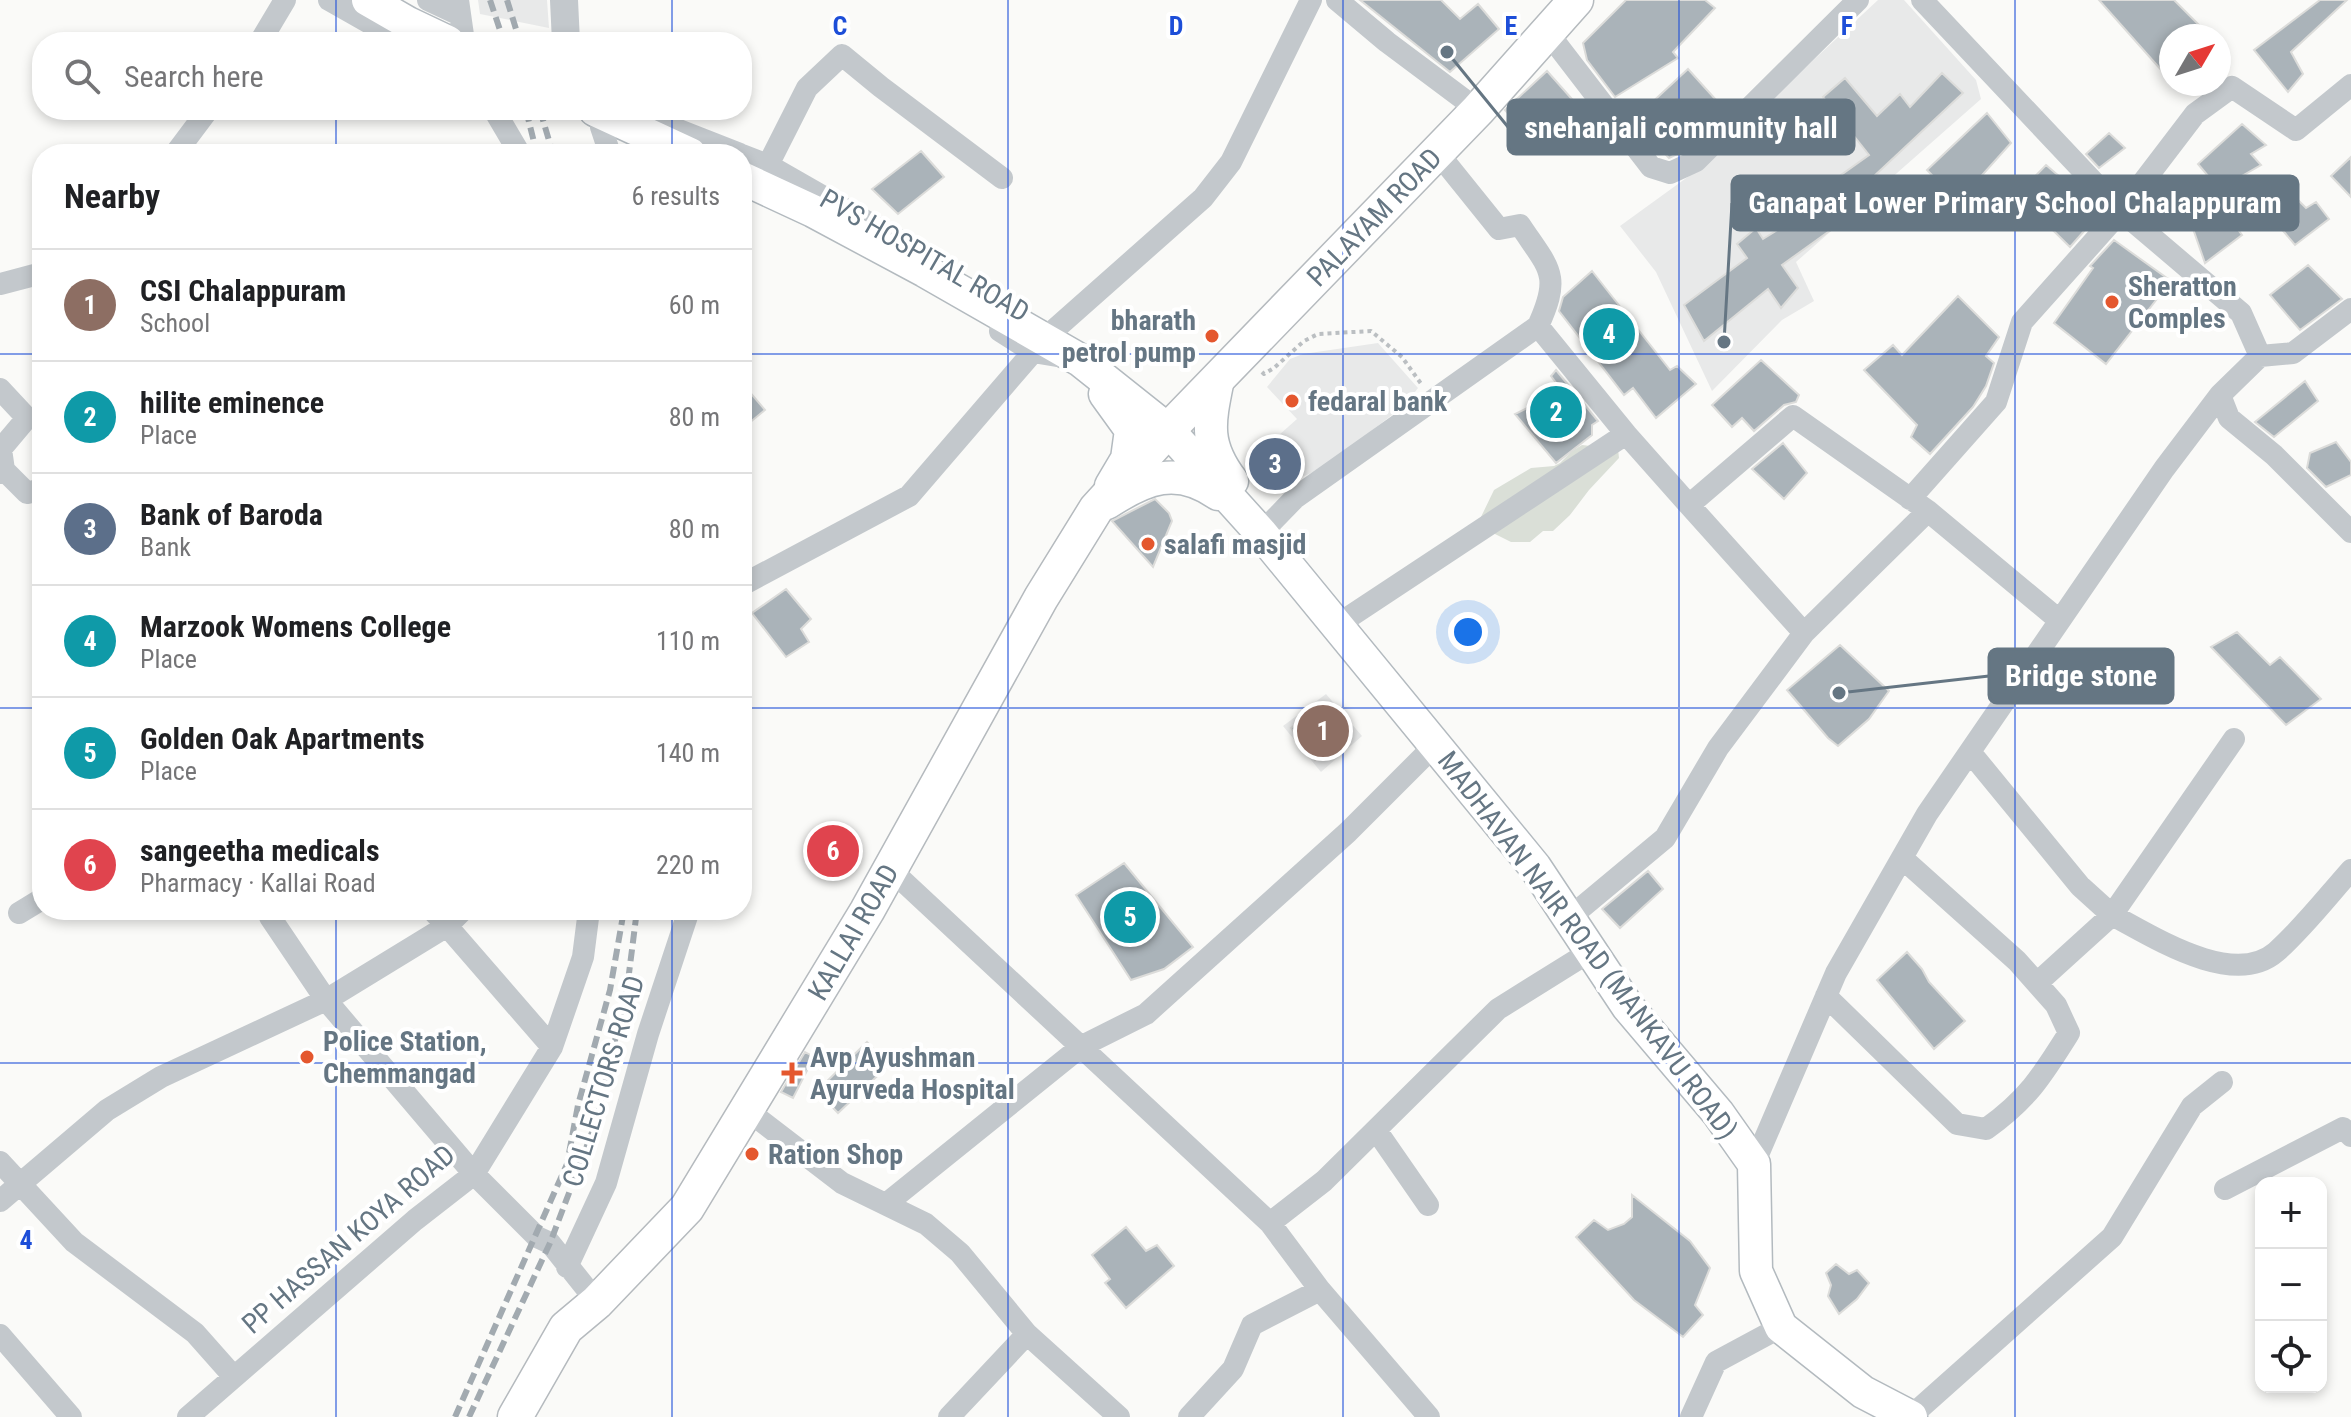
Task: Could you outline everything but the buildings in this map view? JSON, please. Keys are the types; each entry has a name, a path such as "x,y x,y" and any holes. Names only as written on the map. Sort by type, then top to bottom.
{"main road":[{"path":"368,0 408,23 455,19"},
{"name":"PALAYAM ROAD","path":"1168,430 1478,110 1576,0"},
{"path":"601,120 664,144"},
{"name":"MADHAVAN NAIR ROAD (MANKAVU ROAD)","path":"755,171 813,211 1088,367 1168,430 1261,533 1535,867 1628,1007 1718,1113 1754,1164 1756,1271 1781,1327 1863,1392 1910,1417"},
{"path":"1088,367 1131,430 1127,459 1096,509"},
{"path":"1218,379 1209,423 1211,444 1221,466 1252,512 1261,533"},
{"name":"KALLAI ROAD","path":"515,1417 566,1328 597,1302 687,1208 890,869 1041,598 1096,509 1168,430"},
{"path":"1096,509 1134,485 1153,478 1180,477 1201,483 1237,508"}],"street":[{"path":"266,32 285,0"},
{"path":"329,0 385,32"},
{"path":"428,0 455,19"},
{"path":"564,0 566,32"},
{"path":"1054,330 1203,198 1231,162 1311,0"},
{"path":"1337,0 1478,110"},
{"path":"1548,33 1651,167 1670,173 1696,161 1858,0"},
{"path":"1922,0 2121,211 2241,313 2260,356"},
{"path":"755,171 807,88 842,55 1002,178"},
{"path":"1569,918 1665,838 1718,748 1804,633 1919,505 1996,402 2022,322 2121,211 2195,114 2232,87 2296,130 2351,85"},
{"path":"182,144 200,120"},
{"path":"500,120 514,144"},
{"path":"598,120 607,144"},
{"path":"600,120 642,144"},
{"name":"PVS HOSPITAL ROAD","path":"657,120 716,144"},
{"path":"1261,533 1295,498 1538,326 1551,298 1551,272 1520,225 1499,229 1437,152"},
{"name":"PVS HOSPITAL ROAD","path":"755,171 1054,330 1088,367"},
{"name":"PVS HOSPITAL ROAD","path":"752,195 820,226 918,279 1033,352 1088,367"},
{"path":"0,284 32,276"},
{"path":"1754,1164 1836,973 1927,814 2164,469 2220,395 2260,356 2293,353 2351,309"},
{"path":"1538,326 1626,434 1804,633"},
{"path":"752,580 909,496 1033,352"},
{"path":"0,389 27,418 1,449 2,472 27,493 32,492"},
{"path":"2220,395 2229,418 2274,455 2351,532"},
{"path":"1689,505 1793,416 1919,505 2059,620"},
{"path":"1337,625 1626,434"},
{"path":"2037,983 2112,915 2234,739"},
{"path":"886,1204 1082,1046 1146,1014 1348,832 1435,745"},
{"path":"1970,752 2080,886 2112,915 2194,958 2244,965 2274,954 2351,870"},
{"path":"1826,996 1957,1124 1986,1129 2036,1086 2069,1033 2056,1005 2017,961 1902,858"},
{"path":"890,869 1270,1223 1320,1290 1429,1417"},
{"path":"19,913 32,905"},
{"path":"272,920 326,1000 474,1174 537,1237 550,1243 597,1302"},
{"path":"0,1201 107,1110 161,1077 326,1000 437,920"},
{"path":"442,920 552,1047"},
{"name":"PP HASSAN KOYA ROAD","path":"188,1417 415,1220 474,1174 552,1047 583,957 588,920"},
{"name":"COLLECTORS ROAD","path":"567,1267 606,1183 648,1034 686,920"},
{"path":"1270,1223 1324,1181 1498,1009 1591,951"},
{"path":"1910,1417 2112,1237 2192,1106 2222,1082"},
{"path":"747,1110 842,1183 926,1224 960,1253 1027,1334 1119,1417"},
{"path":"2225,1189 2343,1128 2351,1136"},
{"path":"1376,1130 1428,1205"},
{"path":"0,1162 74,1242 195,1333 234,1377"},
{"path":"1189,1417 1233,1369 1252,1325 1320,1290"},
{"path":"1691,1417 1716,1362 1781,1327"},
{"path":"949,1417 1027,1334"},
{"path":"0,1335 71,1417"}],"path":[{"path":"1242,355 1264,374 1304,341 1318,334 1371,331 1402,357 1433,400"}],"shaded area":[{"path":"478,0 547,0 549,28 480,14"},
{"path":"1878,0 1904,0 1976,80 1981,99 1796,262 1814,301 1782,320 1712,391 1656,272 1620,226 1689,176"},
{"path":"1378,343 1418,388 1405,405 1323,468 1295,480 1286,488 1275,485 1251,460 1297,419 1267,387 1290,359 1303,354"},
{"path":"1582,445 1618,449 1619,458 1553,531 1543,531 1530,542 1511,542 1495,534 1480,519 1494,490 1531,468 1560,463"},
{"path":"1326,694 1362,736 1321,772 1283,726"}],"railway":[{"path":"490,0 501,32"},
{"path":"507,0 517,32"},
{"path":"528,120 534,144"},
{"path":"543,120 550,144"},
{"path":"455,1417 567,1164 578,1105 610,990 622,920"},
{"path":"469,1417 550,1243 596,1122 627,989 636,920"}],"place":[{"name":"snehanjali community hall","path":"1447,52"},
{"name":"Sheratton Comples","path":"2112,302"},
{"name":"Marzook Womens College","path":"1609,334"},
{"name":"bharath petrol pump","path":"1212,336"},
{"name":"Ganapat Lower Primary School Chalappuram","path":"1724,342"},
{"name":"fedaral bank","path":"1292,401"},
{"name":"hilite eminence","path":"1556,412"},
{"name":"Bank of Baroda","path":"1275,464"},
{"name":"salafi masjid","path":"1148,544"},
{"name":"Bridge stone","path":"1839,693"},
{"name":"CSI Chalappuram","path":"1323,731"},
{"name":"sangeetha medicals","path":"833,851"},
{"name":"Golden Oak Apartments","path":"1130,917"},
{"name":"Police Station, Chemmangad","path":"307,1057"},
{"name":"Avp Ayushman Ayurveda Hospital","path":"792,1073"},
{"name":"Ration Shop","path":"752,1154"}]}
